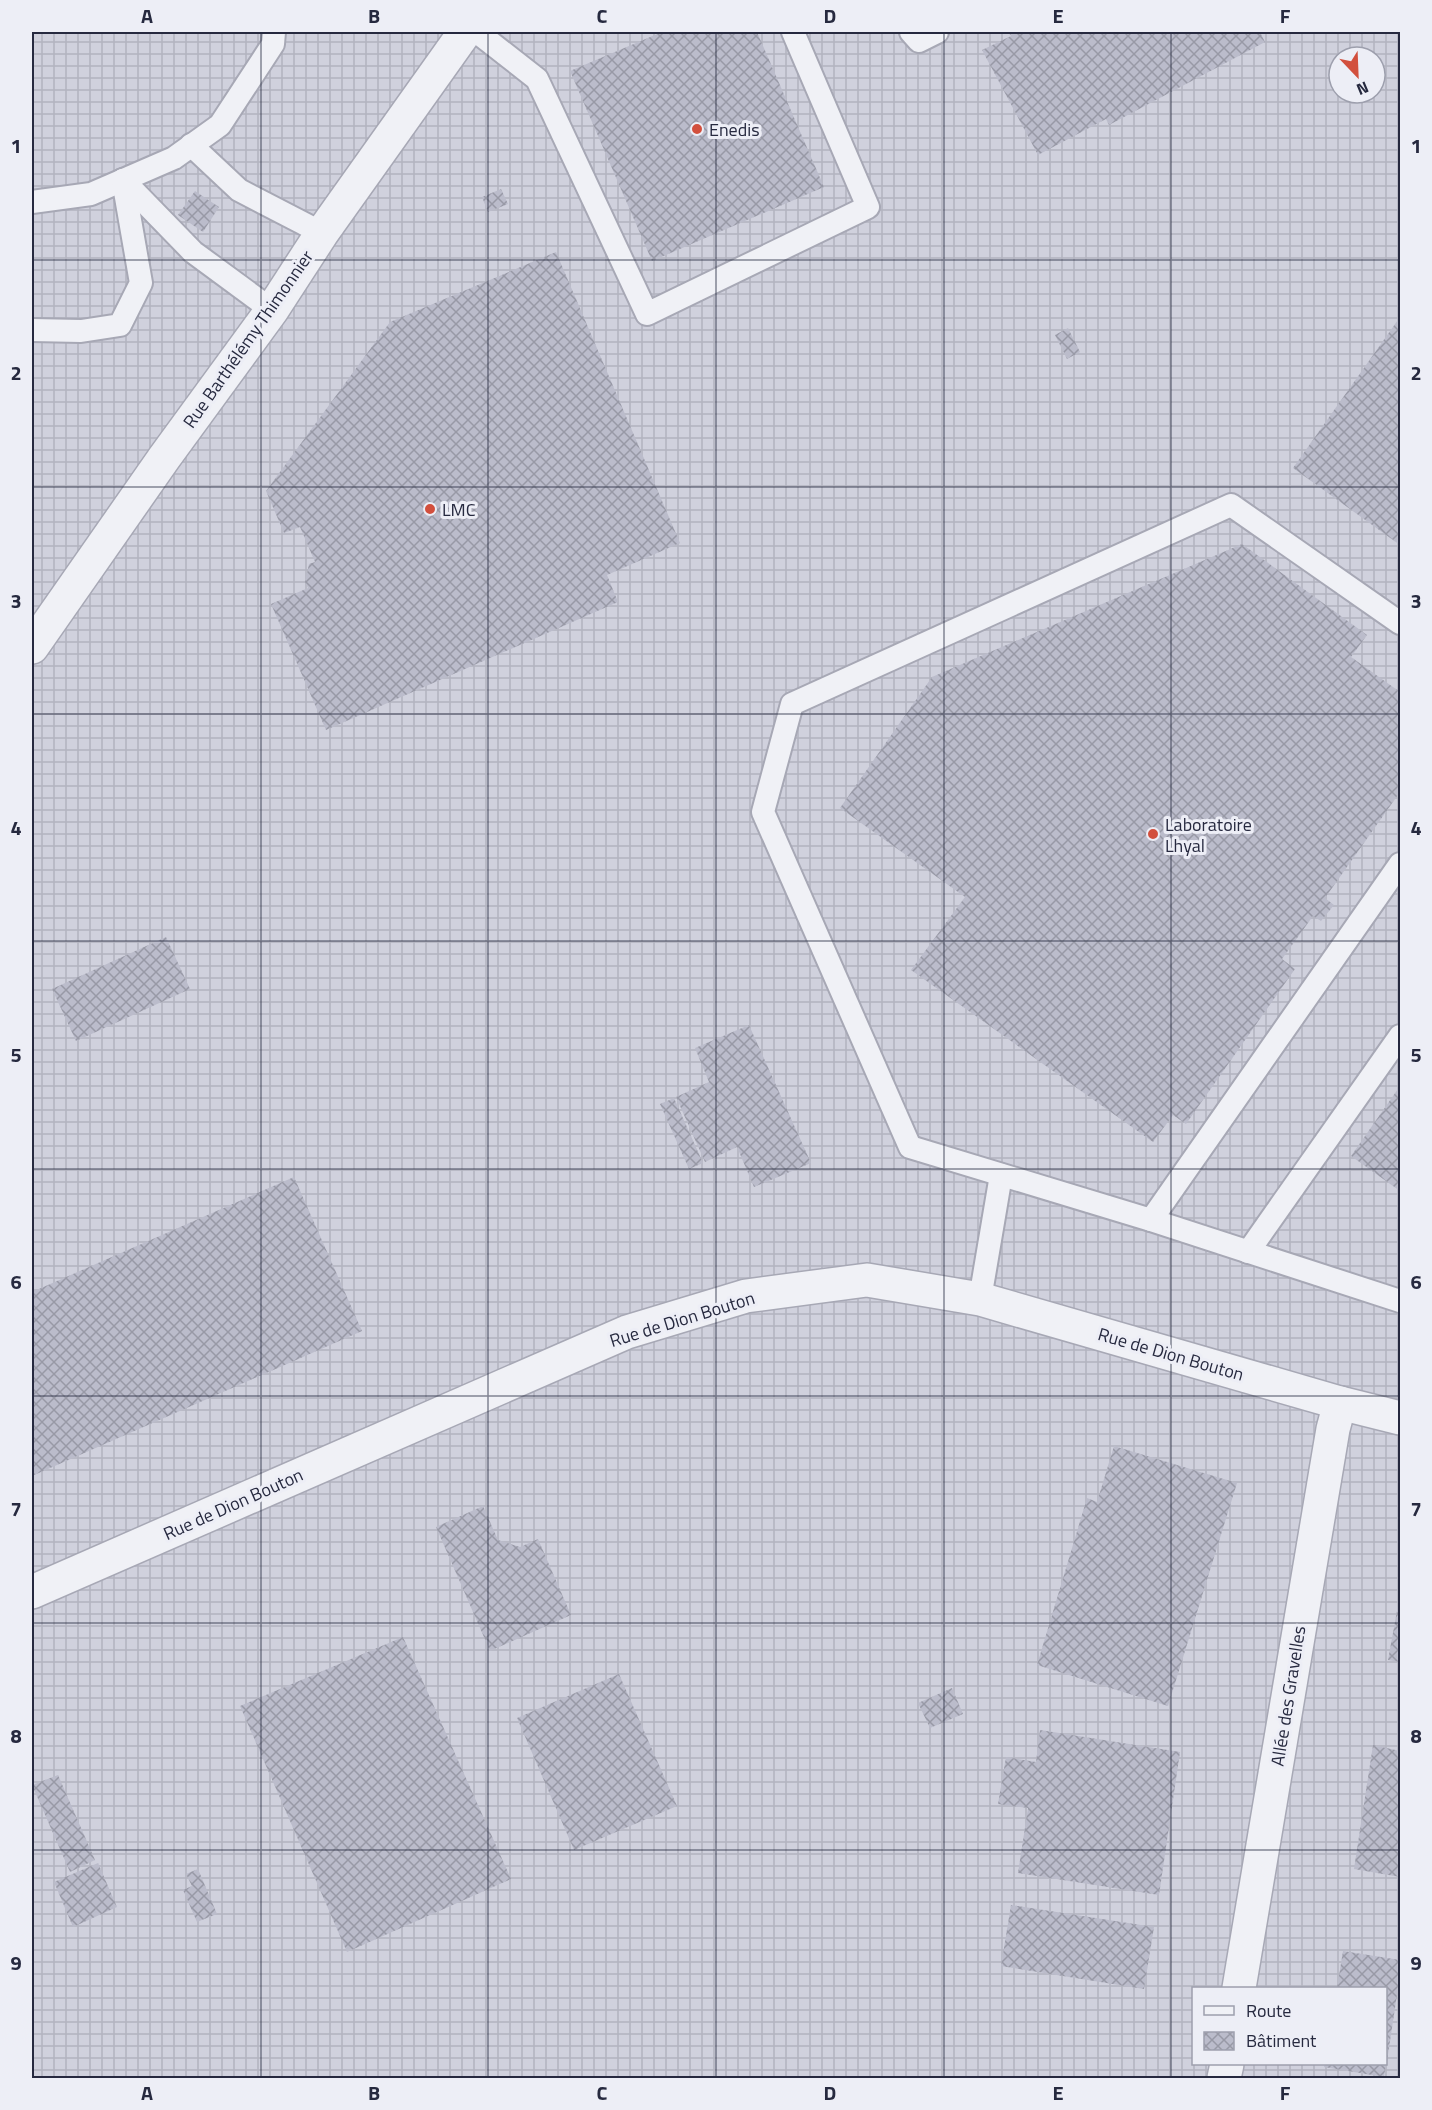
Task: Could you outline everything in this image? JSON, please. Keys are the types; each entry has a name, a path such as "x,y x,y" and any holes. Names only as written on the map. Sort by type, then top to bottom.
{"street":[{"name":"Rue Barthélémy Thimonnier","path":"32,647 465,32"},
{"name":"Rue de Dion Bouton","path":"32,1592 627,1332 746,1296 867,1280 980,1299 1340,1403 1401,1418"},
{"name":"Allée des Gravelles","path":"1239,1987 1333,1429 1340,1403"}],"lane":[{"path":"32,202 91,194 174,158 220,125 273,44 274,32"},
{"path":"477,32 537,79 647,314 868,207 793,32"},
{"path":"911,32 919,41 937,32"},
{"path":"191,145 239,190 322,233"},
{"path":"123,180 193,252 272,309"},
{"path":"32,330 81,332 120,325 141,283 123,180"},
{"path":"1401,623 1232,505 792,704 764,812 910,1147 1151,1220 1401,1301"},
{"path":"1151,1220 1401,864"},
{"path":"1248,1252 1401,1036"},
{"path":"980,1299 1001,1175"}],"shaded area":[{"path":"32,32 1400,32 1400,2078 32,2078"}],"building":[{"name":"Enedis","path":"662,32 757,32 824,187 652,261 570,71"},
{"path":"1008,32 1260,32 1265,42 1109,125 1106,119 1038,155 982,50 1011,36"},
{"path":"501,189 508,204 488,212 482,197"},
{"path":"195,191 219,207 203,232 178,215"},
{"name":"LMC","path":"556,252 680,543 607,575 618,602 326,730 271,604 308,588 305,582 309,564 315,562 300,527 284,533 266,491 390,322"},
{"path":"1400,317 1400,545 1293,468"},
{"path":"1068,328 1080,352 1067,359 1055,335"},
{"name":"Laboratoire Lhyal","path":"1242,544 1367,635 1351,657 1400,692 1400,792 1325,898 1334,905 1321,921 1313,916 1282,959 1295,969 1186,1124 1173,1115 1153,1142 911,970 965,897 840,808 932,677"},
{"path":"166,937 190,989 76,1041 52,989"},
{"path":"749,1025 811,1163 754,1187 737,1147 705,1162 676,1097 709,1082 695,1048"},
{"path":"1400,1086 1400,1191 1351,1156"},
{"path":"674,1098 703,1163 689,1169 660,1104"},
{"path":"294,1177 362,1331 32,1476 32,1292"},
{"path":"1114,1446 1237,1483 1168,1706 1037,1665 1087,1498 1097,1502"},
{"path":"483,1506 498,1540 520,1547 538,1539 571,1615 490,1651 436,1527"},
{"path":"1400,1600 1400,1662 1388,1660"},
{"path":"403,1637 511,1879 347,1952 240,1706"},
{"path":"619,1674 677,1806 574,1850 517,1718"},
{"path":"952,1688 963,1714 930,1728 918,1703"},
{"path":"1040,1730 1180,1752 1159,1895 1018,1873 1028,1808 998,1804 1006,1757 1036,1762"},
{"path":"1373,1745 1400,1751 1400,1877 1354,1869"},
{"path":"58,1775 95,1860 70,1872 32,1785"},
{"path":"98,1863 117,1907 73,1927 54,1882"},
{"path":"198,1869 217,1914 197,1922 183,1890 192,1886 186,1874"},
{"path":"1011,1905 1154,1927 1144,1989 1001,1966"},
{"path":"1343,1951 1400,1960 1400,1975 1387,2061 1387,1987 1337,1987"},
{"path":"1325,2065 1386,2065 1384,2077 1324,2067"}],"place":[{"name":"Enedis","path":"697,129"},
{"name":"LMC","path":"430,509"},
{"name":"Laboratoire Lhyal","path":"1153,834"}]}
